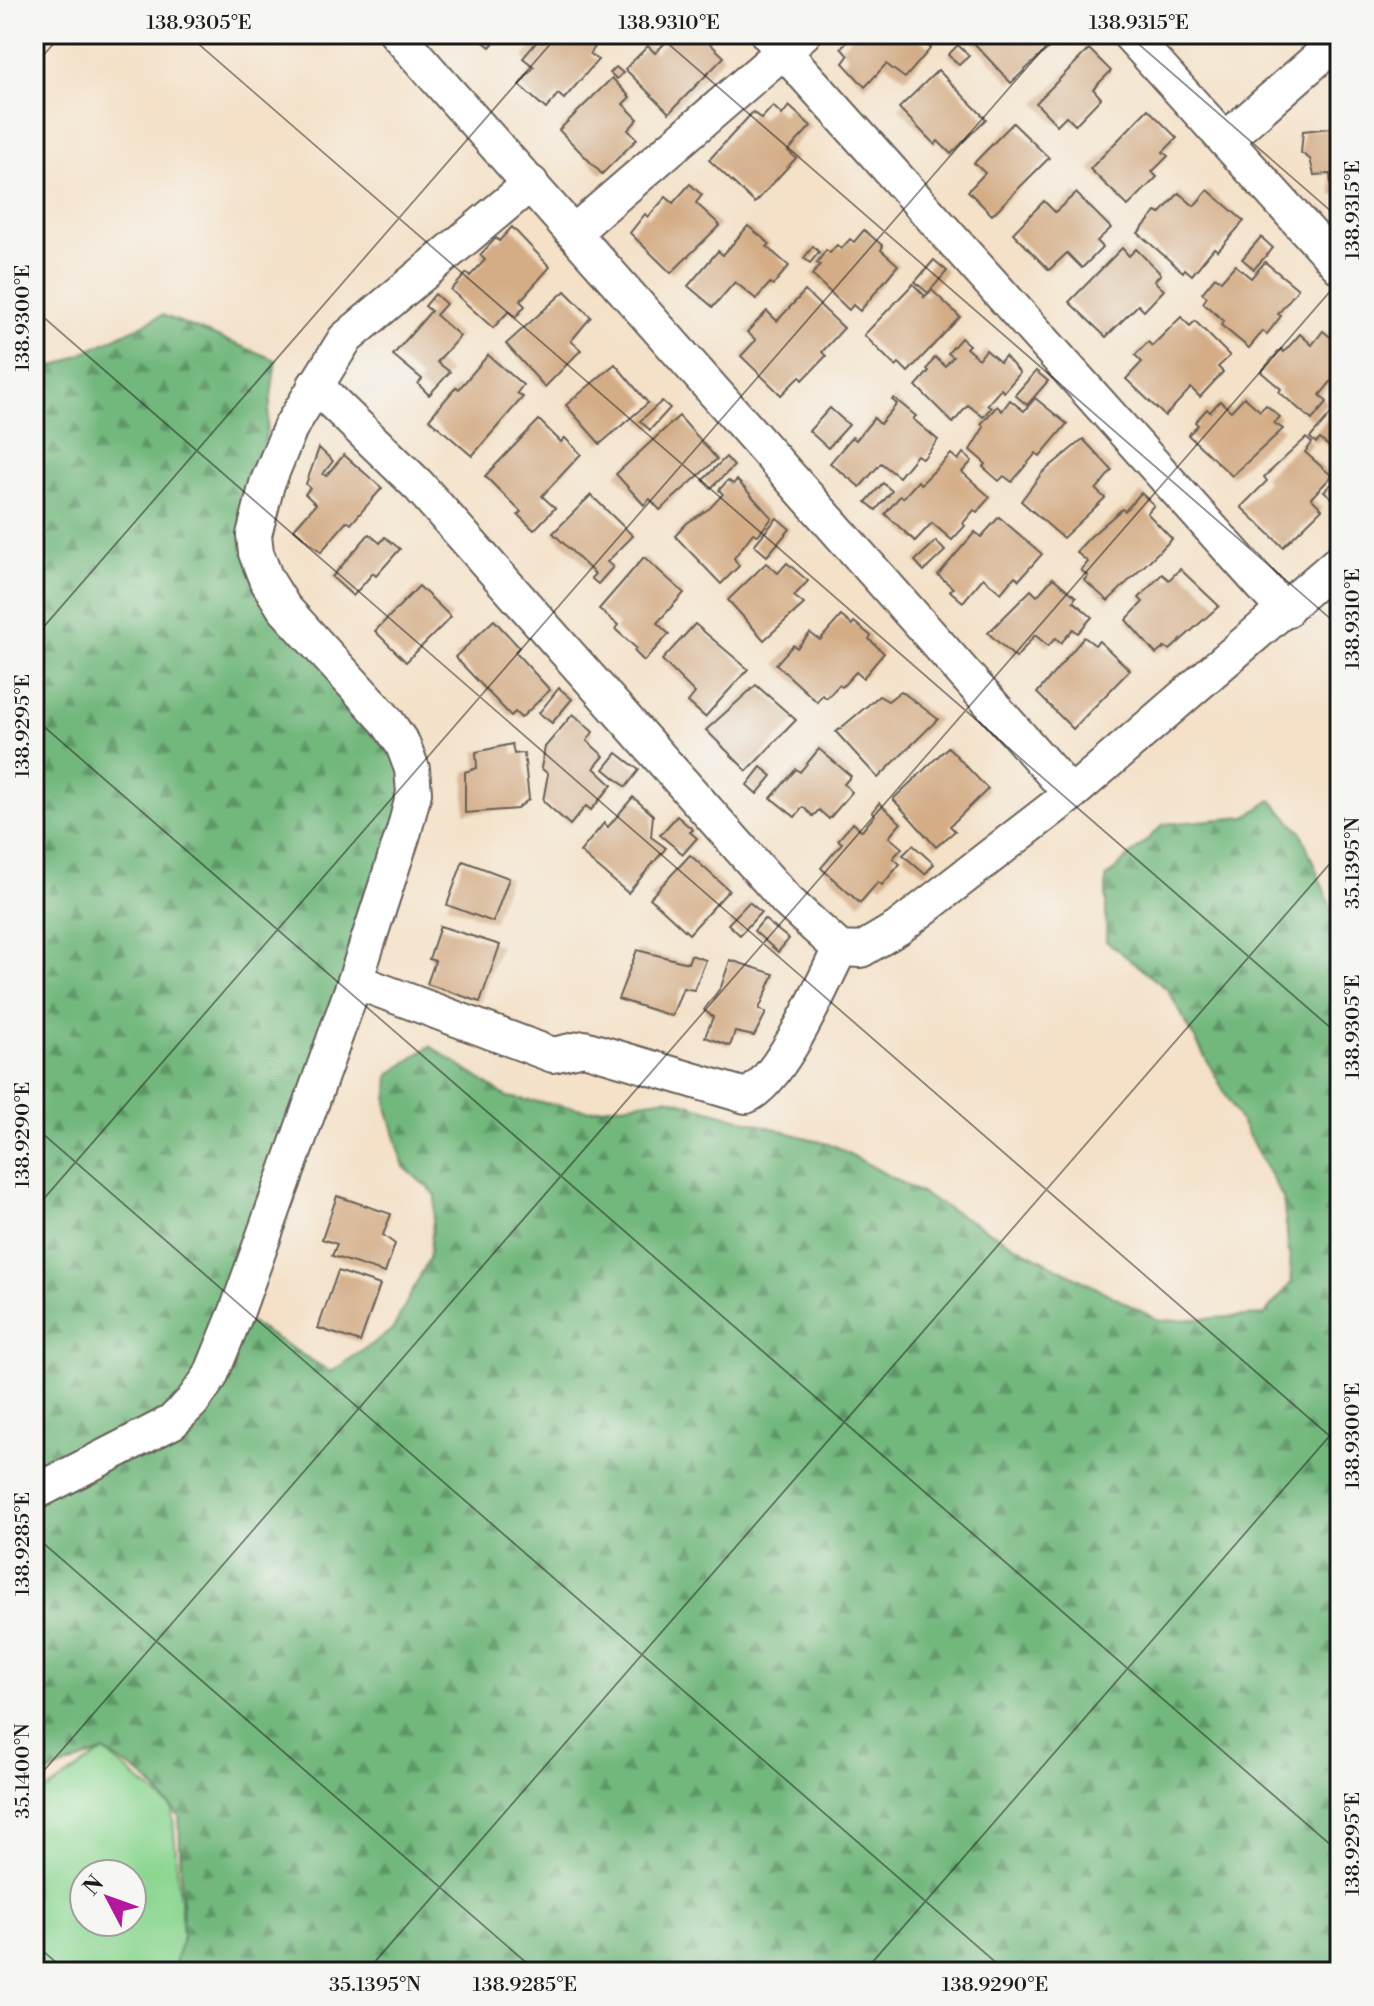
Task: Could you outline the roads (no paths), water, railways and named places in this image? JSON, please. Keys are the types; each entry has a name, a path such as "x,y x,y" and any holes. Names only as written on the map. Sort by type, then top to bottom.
{"street":[{"path":"397,34 1071,794"},
{"path":"1129,34 1340,267"},
{"path":"1225,140 1340,39"},
{"path":"574,232 785,40 1285,611"},
{"path":"34,1493 172,1422 210,1377 237,1311 355,981 414,793 412,769 403,745 386,720 284,608 266,579 256,553 254,535 267,484 290,428 345,339 531,183"},
{"path":"315,385 419,486 787,901 840,949 861,950 898,928 1071,794 1340,561"},
{"path":"355,981 553,1055 584,1048 746,1096 757,1091 768,1079 790,1045 840,949"}]}
